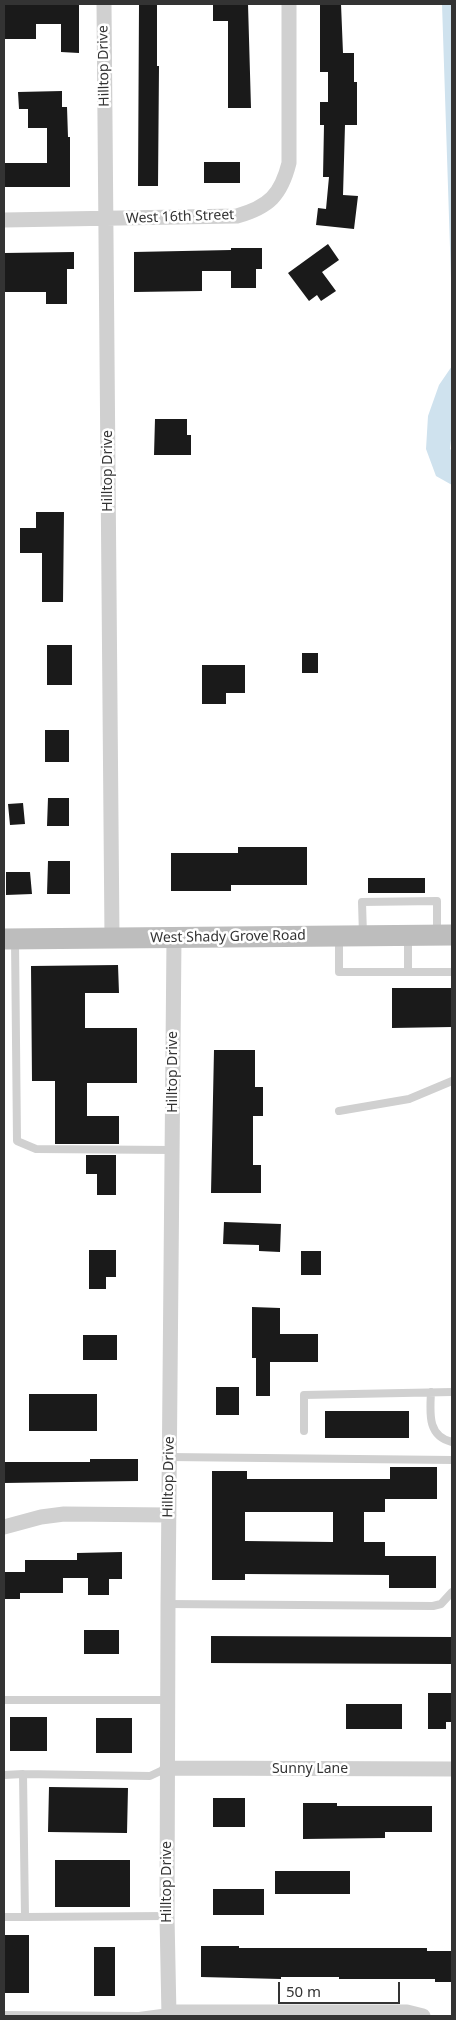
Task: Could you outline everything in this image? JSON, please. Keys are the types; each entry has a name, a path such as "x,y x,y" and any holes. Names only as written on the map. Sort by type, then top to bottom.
{"main road":[{"name":"West Shady Grove Road","path":"9,939 445,935"}],"street":[{"name":"Hilltop Drive","path":"104,4 112,938"},
{"name":"West 16th Street","path":"4,220 238,216 258,210 270,200 285,177 289,163 289,4"},
{"name":"Hilltop Drive","path":"169,2014 167,1916 168,1515 174,938"},
{"path":"4,1527 41,1517 64,1514 168,1515"},
{"name":"Sunny Lane","path":"167,1768 452,1769"},
{"path":"169,2014 407,2012 423,2016"}],"lane":[{"path":"363,936 362,902 418,901 437,901 445,935"},
{"path":"408,935 408,972"},
{"path":"339,936 339,972 452,972"},
{"path":"9,939 16,1141 36,1149 172,1150"},
{"path":"339,1111 409,1099 452,1081"},
{"path":"431,1392 430,1417 432,1428 440,1437 452,1442"},
{"path":"304,1431 304,1394 452,1392"},
{"path":"169,1457 452,1460"},
{"path":"168,1604 433,1606 441,1604 452,1592"},
{"path":"4,1700 168,1700"},
{"path":"4,1775 143,1777 150,1776 167,1768"},
{"path":"23,1774 25,1917"},
{"path":"4,1917 167,1916"},
{"path":"4,2014 140,2016 169,2014"}],"water":[{"path":"442,4 452,4 452,309"},
{"path":"452,366 452,431 450,449 452,451 452,485 436,476 426,449 428,416 439,385"}],"building":[{"path":"4,4 79,4 79,53 61,52 61,24 36,24 36,39 4,39"},
{"path":"139,4 157,4 157,66 159,66 158,186 138,186"},
{"path":"213,4 248,4 251,108 228,108 228,21 213,21"},
{"path":"320,4 341,4 343,53 354,53 354,82 357,82 357,125 345,125 343,195 358,196 354,229 316,225 318,208 326,209 329,177 323,177 324,125 320,125 320,102 328,102 328,72 320,72"},
{"path":"62,91 62,107 67,107 68,137 70,137 70,187 4,187 4,163 47,163 47,128 28,128 28,109 19,109 18,92"},
{"path":"204,162 240,162 240,183 204,183"},
{"path":"328,244 339,260 322,272 336,291 321,301 317,295 309,301 288,273"},
{"path":"231,248 262,248 262,269 256,269 256,288 231,288 231,271 202,271 202,291 134,292 134,252 231,250"},
{"path":"74,252 74,269 67,269 67,304 46,304 46,292 4,292 4,253"},
{"path":"155,419 187,419 187,435 191,435 191,455 154,455"},
{"path":"36,512 64,512 63,602 42,602 42,553 20,553 20,528 36,528"},
{"path":"47,645 72,645 72,685 47,685"},
{"path":"302,653 318,653 318,673 302,673"},
{"path":"202,665 245,665 245,693 226,693 226,704 202,704"},
{"path":"45,730 69,730 69,762 45,762"},
{"path":"48,798 69,798 69,826 47,826"},
{"path":"23,803 25,824 10,825 8,804"},
{"path":"238,847 307,847 307,885 231,885 231,891 171,891 171,853 238,853"},
{"path":"48,861 70,861 70,894 47,894"},
{"path":"6,872 30,872 32,894 6,895"},
{"path":"368,878 425,878 425,893 368,893"},
{"path":"118,965 119,993 85,993 85,1028 137,1028 137,1083 87,1083 87,1116 119,1116 119,1144 55,1144 55,1081 32,1081 31,966"},
{"path":"392,988 452,988 452,1027 392,1028"},
{"path":"214,1050 255,1050 255,1087 263,1087 263,1116 253,1116 253,1165 261,1165 261,1193 211,1193"},
{"path":"86,1155 116,1155 116,1195 97,1195 97,1174 86,1174"},
{"path":"224,1222 281,1224 280,1252 259,1251 259,1245 223,1244"},
{"path":"89,1250 116,1250 116,1277 106,1277 106,1289 89,1289"},
{"path":"301,1251 321,1251 321,1275 301,1275"},
{"path":"252,1307 280,1308 280,1334 318,1334 318,1362 270,1362 270,1396 256,1396 256,1358 252,1358"},
{"path":"83,1335 117,1335 117,1360 83,1360"},
{"path":"216,1387 239,1387 239,1415 216,1415"},
{"path":"29,1394 97,1394 97,1431 29,1431"},
{"path":"325,1411 409,1411 409,1438 325,1438"},
{"path":"90,1459 138,1459 138,1481 4,1483 4,1462 90,1462"},
{"path":"390,1467 437,1467 437,1499 385,1499 385,1512 364,1512 364,1542 385,1542 385,1556 436,1556 436,1588 389,1588 389,1575 245,1574 245,1580 212,1580 212,1471 247,1471 247,1479 390,1479","holes":["245,1512 333,1512 333,1542 245,1541"]},
{"path":"122,1552 122,1579 109,1579 109,1595 88,1595 88,1578 63,1578 63,1593 20,1593 20,1599 4,1599 4,1572 25,1572 25,1560 77,1560 77,1553"},
{"path":"84,1630 119,1630 119,1654 84,1654"},
{"path":"211,1636 452,1637 452,1664 211,1663"},
{"path":"428,1693 452,1693 452,1722 446,1722 446,1729 428,1729"},
{"path":"346,1704 402,1704 402,1729 346,1729"},
{"path":"10,1717 47,1717 47,1751 10,1751"},
{"path":"96,1718 132,1718 132,1753 96,1753"},
{"path":"49,1787 128,1788 127,1833 48,1832"},
{"path":"213,1798 245,1798 245,1827 213,1827"},
{"path":"303,1803 337,1803 337,1806 432,1806 432,1832 385,1832 385,1838 303,1839"},
{"path":"55,1860 130,1860 130,1907 55,1907"},
{"path":"275,1871 350,1871 350,1894 275,1894"},
{"path":"213,1889 264,1889 264,1915 213,1915"},
{"path":"4,1935 29,1935 29,1993 4,1993"},
{"path":"201,1946 239,1946 239,1948 427,1948 427,1951 452,1951 452,1982 435,1982 435,1979 339,1979 339,1977 281,1977 281,1979 201,1977"},
{"path":"94,1947 115,1947 115,1996 94,1996"}]}
